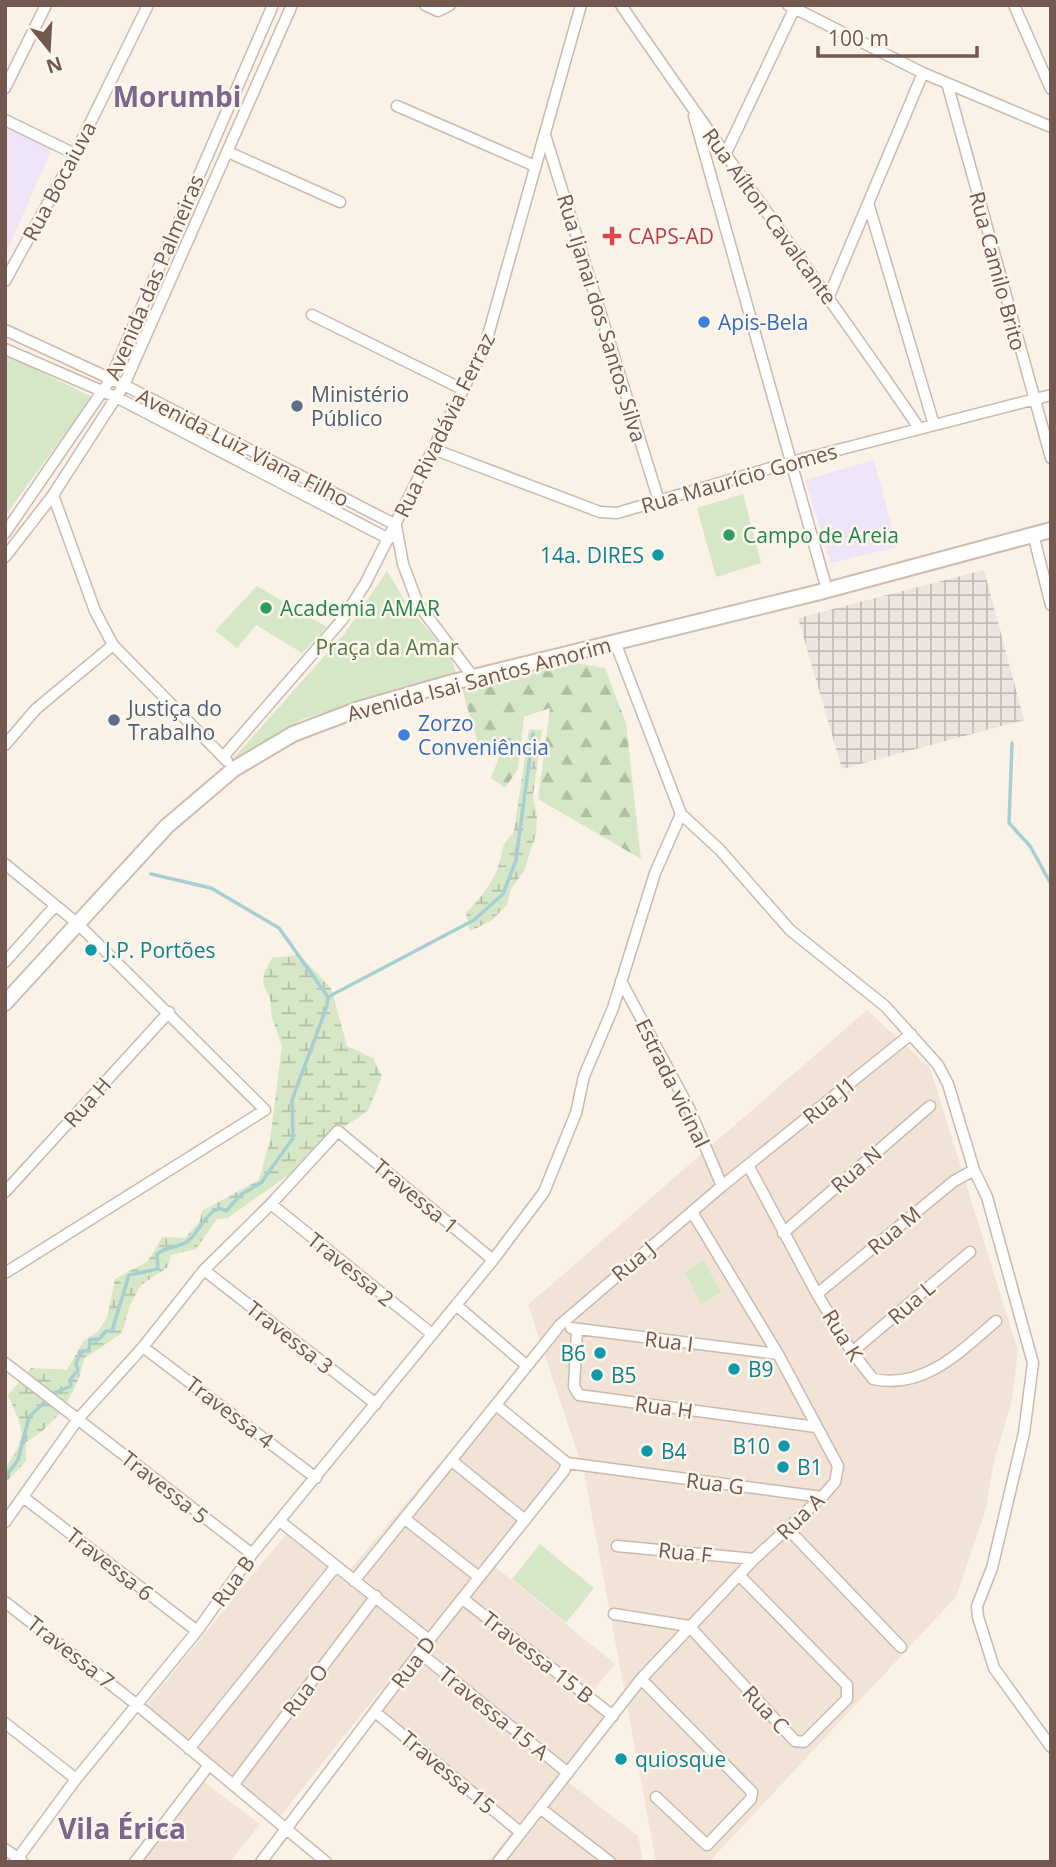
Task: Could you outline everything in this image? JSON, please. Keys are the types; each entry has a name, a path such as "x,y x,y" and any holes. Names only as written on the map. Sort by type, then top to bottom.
{"main road":[{"name":"Avenida Isai Santos Amorim","path":"5,1003 167,826 234,769 293,734 359,709 474,678 827,590 1051,530"}],"street":[{"path":"5,88 46,5"},
{"name":"Rua Bocaiuva","path":"5,281 75,154 148,5"},
{"name":"Avenida das Palmeiras","path":"5,533 110,380 273,5"},
{"name":"Avenida das Palmeiras","path":"5,557 53,495 118,398 292,5"},
{"path":"425,5 438,11 450,5"},
{"name":"Rua Rivadávia Ferraz","path":"223,757 342,620 394,533 485,346 494,323 581,5"},
{"name":"Rua Aílton Cavalcante","path":"621,5 725,155 829,296 919,428"},
{"path":"1013,5 1051,89"},
{"path":"725,155 793,6 923,72 1051,127"},
{"path":"829,296 923,72"},
{"name":"Rua Camilo Brito","path":"947,83 1051,458"},
{"path":"397,106 535,166"},
{"path":"692,108 827,590"},
{"path":"5,120 75,154"},
{"name":"Rua Ijanai dos Santos Silva","path":"545,134 659,501"},
{"path":"228,152 340,202"},
{"path":"869,205 934,425"},
{"path":"150,287 165,293"},
{"path":"312,315 462,389"},
{"name":"Avenida Luiz Viana Filho","path":"5,330 124,385 394,533"},
{"name":"Avenida Luiz Viana Filho","path":"5,349 104,391 394,533"},
{"name":"Rua Maurício Gomes","path":"433,449 600,512 617,513 791,462 1051,395"},
{"path":"53,495 95,611 113,645 234,769"},
{"path":"394,533 418,604 474,678"},
{"path":"1033,534 1051,605"},
{"path":"615,642 681,814 720,850 790,930 870,992 938,1065 948,1084 974,1170 987,1197 1033,1363 1024,1433 992,1568 977,1606 978,1617 998,1676 1051,1747"},
{"path":"5,744 36,709 113,645"},
{"name":"Rua B","path":"18,1861 76,1779 197,1631 252,1554 281,1522 493,1260 544,1192 576,1113 584,1076 621,981 649,890 681,814"},
{"path":"5,864 77,923 265,1110 5,1273"},
{"path":"5,962 55,906"},
{"name":"Estrada vicinal","path":"621,981 689,1108 722,1186"},
{"name":"Rua H","path":"5,1192 169,1012"},
{"name":"Rua J1","path":"748,1165 911,1034"},
{"name":"Rua N","path":"783,1233 930,1105"},
{"name":"Travessa 1","path":"271,1205 338,1131 493,1260"},
{"name":"Rua J","path":"526,1365 560,1325 748,1165"},
{"name":"Rua K","path":"748,1165 817,1294 852,1352 873,1379 885,1381 926,1374 946,1364 996,1321"},
{"name":"Rua M","path":"817,1294 954,1181 974,1170"},
{"path":"5,1522 78,1419 143,1347 204,1270 271,1205"},
{"name":"Travessa 2","path":"271,1205 432,1334"},
{"name":"Rua A","path":"498,1862 641,1679 754,1559 835,1482 838,1466 778,1354 692,1212"},
{"name":"Rua L","path":"852,1352 970,1252"},
{"name":"Travessa 3","path":"204,1270 376,1404"},
{"path":"354,1581 526,1365 456,1305"},
{"name":"Rua I","path":"560,1325 778,1354"},
{"name":"Rua H","path":"577,1329 574,1387 579,1395 816,1427"},
{"name":"Travessa 4","path":"143,1347 316,1478"},
{"name":"Travessa 5","path":"5,1363 252,1554"},
{"path":"496,1405 567,1463"},
{"path":"452,1461 525,1520"},
{"name":"Rua G","path":"567,1463 822,1497"},
{"name":"Rua D","path":"261,1862 567,1463"},
{"name":"Travessa 6","path":"23,1497 197,1631"},
{"path":"405,1519 479,1577"},
{"path":"281,1522 429,1640"},
{"path":"788,1529 901,1647"},
{"name":"Rua F","path":"617,1546 754,1559"},
{"path":"189,1749 336,1566"},
{"name":"Rua C","path":"689,1626 797,1742 804,1742 847,1699 847,1685 739,1575"},
{"name":"Rua O","path":"234,1784 376,1596"},
{"name":"Travessa 15 B","path":"463,1599 612,1716"},
{"name":"Travessa 7","path":"5,1602 136,1704 326,1862"},
{"path":"614,1614 689,1626"},
{"name":"Travessa 15 A","path":"419,1653 568,1773"},
{"path":"641,1679 752,1792 751,1799 707,1845 656,1797"},
{"name":"Travessa 15","path":"375,1712 520,1832"},
{"path":"5,1723 76,1779"},
{"path":"135,1862 209,1765"},
{"path":"540,1808 610,1862"},
{"path":"5,1849 18,1861"}],"shaded area":[{"path":"5,127 52,149 5,255"},
{"path":"874,460 897,547 831,563 805,480"},
{"path":"984,570 1024,720 842,769 798,618"},
{"path":"867,1010 930,1068 1018,1351 1012,1399 993,1466 986,1509 956,1597 709,1862 656,1862 584,1472 528,1305"},
{"path":"488,1406 559,1466 487,1560 615,1664 588,1697 608,1713 559,1775 638,1836 643,1862 488,1862 515,1827 369,1708 398,1668 278,1819 146,1706 286,1534 284,1523 348,1572"},
{"path":"201,1780 260,1824 230,1862 133,1862"}],"green space":[{"path":"5,354 92,397 5,516"},
{"name":"Campo de Areia","path":"743,494 761,563 716,577 697,508"},
{"name":"Praça da Amar","path":"387,571 410,609 451,657 456,673 303,719 231,761 345,633"},
{"name":"Academia AMAR","path":"257,586 327,627 302,653 256,625 237,648 215,631"},
{"path":"576,663 605,668 626,723 641,859 538,799 550,708 524,717 518,769 505,788 491,778 500,755 499,744 479,748 462,689"},
{"path":"529,729 542,730 533,796 537,817 536,834 524,871 511,889 507,905 491,921 470,931 466,913 492,880 504,846 514,832"},
{"path":"299,955 331,988 347,1046 373,1058 382,1076 368,1111 338,1131 332,1144 228,1218 217,1219 196,1249 171,1255 168,1267 141,1285 130,1305 122,1333 84,1359 71,1396 64,1407 47,1427 26,1442 26,1461 5,1483 6,1468 18,1448 21,1436 18,1418 8,1395 31,1368 67,1370 84,1340 97,1332 107,1318 115,1279 148,1261 162,1237 185,1238 200,1221 202,1211 259,1180 270,1140 282,1046 272,1018 270,998 263,984 264,973 272,958"},
{"path":"703,1260 721,1292 701,1304 685,1272"},
{"path":"540,1544 594,1588 566,1623 512,1579"}],"waterway":[{"path":"328,997 474,920 503,894 516,860 533,733"},
{"path":"1012,743 1009,823 1030,846 1051,884"},
{"path":"5,1477 18,1460 29,1417 54,1393 71,1386 70,1380 78,1370 76,1363 82,1351 89,1351 90,1340 99,1339 106,1331 112,1331 129,1275 158,1269 157,1254 188,1241 214,1211 219,1208 226,1211 242,1194 261,1183 293,1138 292,1100 327,1006 328,997 279,928 211,888 151,874"}],"place":[{"name":"CAPS-AD","path":"612,236"},
{"name":"Apis-Bela","path":"704,322"},
{"name":"Ministério Público","path":"297,406"},
{"name":"Campo de Areia","path":"729,535"},
{"name":"14a. DIRES","path":"658,555"},
{"name":"Academia AMAR","path":"266,608"},
{"name":"Justiça do Trabalho","path":"114,720"},
{"name":"Zorzo Conveniência","path":"404,735"},
{"name":"J.P. Portões","path":"91,950"},
{"name":"B6","path":"600,1353"},
{"name":"B9","path":"734,1369"},
{"name":"B5","path":"597,1375"},
{"name":"B10","path":"784,1446"},
{"name":"B4","path":"647,1451"},
{"name":"B1","path":"783,1467"},
{"name":"quiosque","path":"621,1759"}],"district":[{"name":"Morumbi","path":"177,96"},
{"name":"Vila Érica","path":"122,1828"}]}
